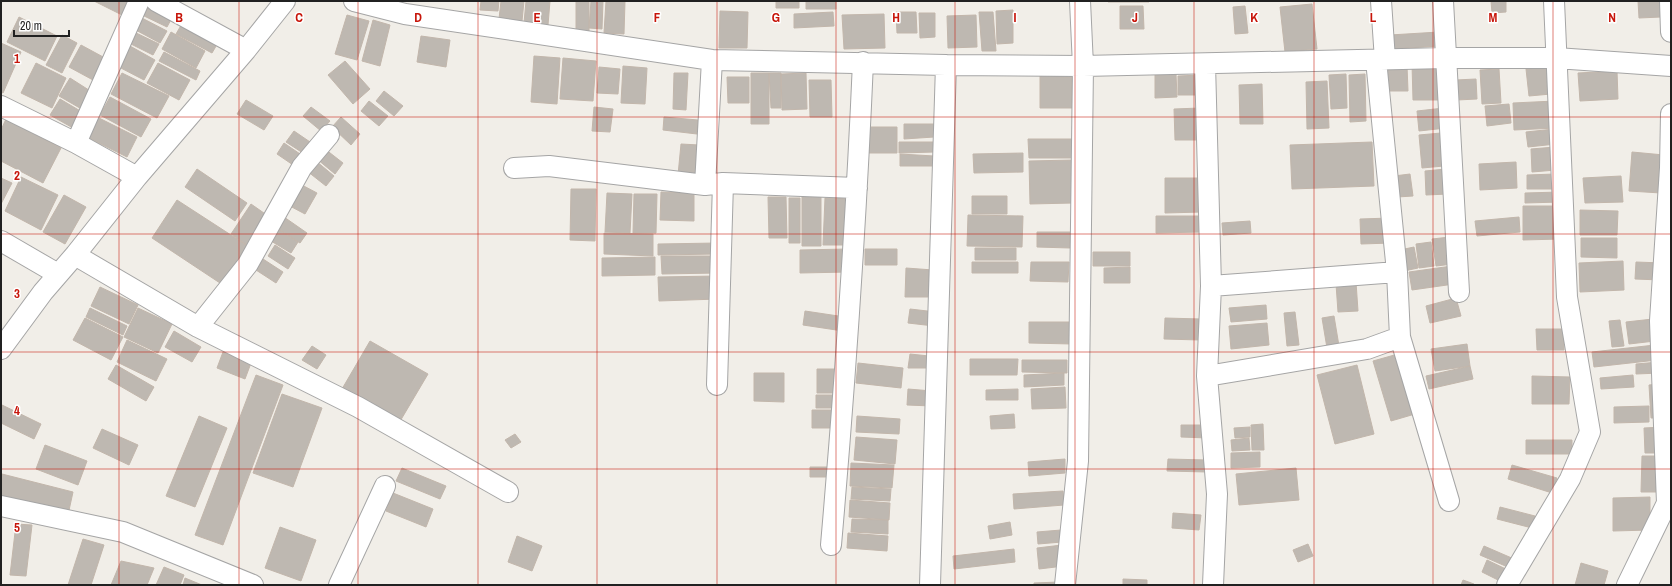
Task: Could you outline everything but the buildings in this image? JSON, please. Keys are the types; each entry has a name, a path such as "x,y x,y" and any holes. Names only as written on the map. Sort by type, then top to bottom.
{"street":[{"path":"76,143 139,1"},
{"path":"156,1 246,50"},
{"path":"1,349 42,292 75,255 137,177 246,50 285,1"},
{"path":"354,1 405,14 712,60 863,62 946,66 1083,66 1446,58 1556,58 1671,66"},
{"path":"1065,585 1078,461 1083,66 1080,1"},
{"path":"1381,1 1380,60 1397,272 1400,337 1449,501"},
{"path":"1443,1 1459,292"},
{"path":"1507,585 1570,478 1590,432 1566,289 1554,1"},
{"path":"1670,1 1671,32"},
{"path":"712,60 717,385"},
{"path":"831,544 841,430 857,188 863,62"},
{"path":"1205,64 1211,286 1207,376 1217,494 1213,585"},
{"path":"930,585 946,66"},
{"path":"1,106 76,143 137,177"},
{"path":"1626,585 1667,503 1660,321 1670,168 1671,114"},
{"path":"198,327 248,264 302,167 329,135"},
{"path":"514,168 549,166 714,184 857,188"},
{"path":"1,330 70,248 87,222 109,213"},
{"path":"1,241 51,270"},
{"path":"75,255 198,327 358,406 508,492"},
{"path":"1211,286 1397,272"},
{"path":"1207,376 1367,349 1400,337"},
{"path":"339,585 385,486"},
{"path":"1,506 123,532 253,585"}]}
